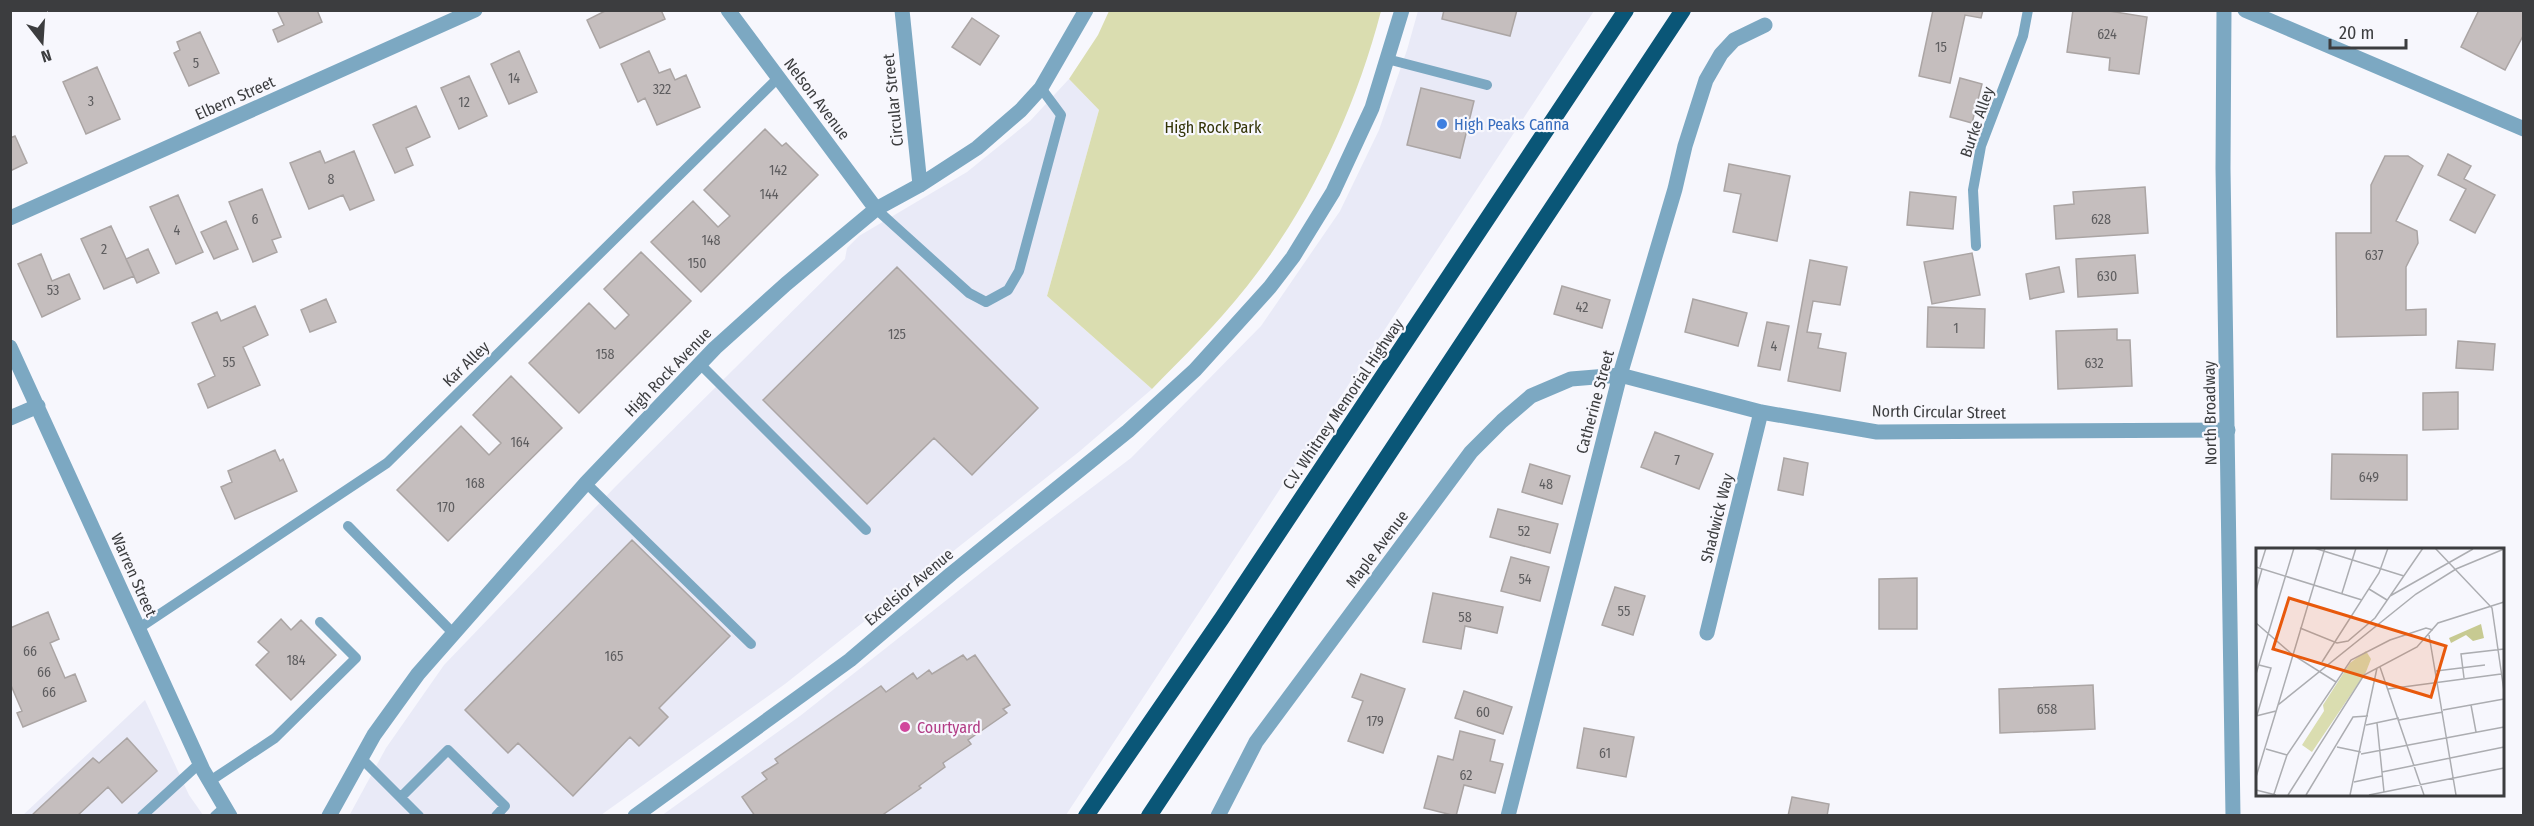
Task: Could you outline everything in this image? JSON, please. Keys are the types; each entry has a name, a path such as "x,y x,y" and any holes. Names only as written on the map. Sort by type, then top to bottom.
{"highway":[{"name":"C.V. Whitney Memorial Highway","path":"1086,816 1222,618 1626,10"},
{"path":"1149,816 1683,10"}],"street":[{"name":"Elbern Street","path":"10,218 475,10"},
{"name":"Nelson Avenue","path":"728,10 876,209"},
{"name":"Circular Street","path":"902,10 920,185"},
{"name":"High Rock Avenue","path":"329,816 374,735 418,674 585,483 700,364 786,284 876,209 920,185 977,148 1021,110 1041,88 1086,10"},
{"path":"1387,58 1402,10"},
{"name":"North Broadway","path":"2224,10 2223,168 2233,816"},
{"path":"2245,10 2523,129"},
{"name":"Catherine Street","path":"1508,816 1620,375 1706,80 1721,54 1734,40 1765,25"},
{"name":"Excelsior Avenue","path":"635,816 850,660 951,574 1128,431 1195,370 1270,288 1315,223 1333,192 1372,108 1387,58"},
{"name":"Warren Street","path":"10,347 223,813"},
{"name":"North Circular Street","path":"1620,375 1761,412 1877,432 2228,430"},
{"name":"Maple Avenue","path":"1218,816 1256,742 1471,452 1531,396 1571,379 1620,375"},
{"path":"10,418 38,406"},
{"name":"Shadwick Way","path":"1707,633 1761,412"}],"lane":[{"name":"Burke Alley","path":"1976,246 1973,190 1981,146 2023,36 2028,10"},
{"path":"1387,58 1487,85"},
{"name":"Kar Alley","path":"139,628 387,463 778,78"},
{"path":"876,209 969,293 986,302 1008,290 1019,272 1061,115 1041,88"},
{"path":"700,364 866,530"},
{"path":"585,483 751,644"},
{"path":"348,526 453,634"},
{"path":"210,781 275,738 356,658 320,622"},
{"path":"401,797 448,750 505,806 496,816"},
{"path":"361,758 419,816"},
{"path":"142,816 200,763"}],"shaded area":[{"path":"1418,11 1594,11 1066,815 661,816 800,716 1020,542 1131,458 1261,326 1340,211 1379,130"},
{"path":"1069,79 1099,110 1047,296 1152,389 1080,451 785,684 601,815 349,816 386,748 444,665 616,486 845,259 847,248 859,236 967,172 1030,121"},
{"path":"145,700 189,795 203,815 22,816"}],"green space":[{"name":"High Rock Park","path":"1109,11 1381,11 1355,93 1338,134 1320,173 1298,211 1250,283 1214,325 1152,389 1047,296 1099,110 1069,79 1098,35"}],"building":[{"path":"277,10 317,10 322,22 278,42 273,30 284,25"},
{"path":"607,10 661,10 665,19 600,48 587,20"},
{"path":"1444,10 1517,10 1510,36 1442,19"},
{"path":"1933,10 1983,10 1981,18 1965,15 1950,83 1919,76"},
{"path":"2073,10 2103,10 2147,17 2139,74 2109,70 2110,58 2067,52"},
{"path":"2479,10 2524,10 2524,34 2505,70 2461,47"},
{"path":"972,18 999,36 980,65 952,47"},
{"path":"200,32 219,73 189,86 174,53 180,50 177,42"},
{"path":"519,51 537,92 509,104 491,64"},
{"path":"649,51 659,73 670,69 675,80 686,75 700,107 657,125 645,98 638,102 621,64"},
{"path":"97,67 120,119 86,134 63,82"},
{"path":"469,76 487,116 459,129 441,88"},
{"path":"1960,78 1982,84 1972,123 1950,117"},
{"path":"1421,88 1474,101 1460,158 1407,145"},
{"path":"416,106 430,137 406,148 413,165 395,173 373,125"},
{"path":"765,129 782,146 786,143 818,175 701,292 651,242 693,201 718,227 730,216 704,190"},
{"path":"15,136 27,163 10,171 10,138"},
{"path":"320,151 325,163 354,151 374,200 350,210 343,195 309,209 290,163"},
{"path":"2448,154 2471,166 2464,179 2495,195 2475,233 2450,220 2466,189 2438,175"},
{"path":"2385,156 2408,156 2423,166 2396,221 2417,231 2418,243 2406,267 2406,310 2426,309 2426,335 2337,337 2336,233 2371,233 2371,185"},
{"path":"1729,164 1790,176 1777,241 1733,232 1741,194 1724,191"},
{"path":"2145,187 2148,233 2056,239 2054,206 2074,204 2073,192"},
{"path":"262,189 281,237 272,240 277,252 253,262 229,202"},
{"path":"1910,192 1956,197 1953,229 1907,225"},
{"path":"178,195 203,252 176,264 150,207"},
{"path":"226,221 238,249 214,259 201,232"},
{"path":"111,226 134,276 104,289 81,239"},
{"path":"148,249 159,273 137,283 126,259"},
{"path":"641,252 691,301 579,413 529,363 589,303 615,329 629,315 604,289"},
{"path":"1972,253 1980,295 1932,304 1924,262"},
{"path":"41,254 52,281 69,274 80,299 42,317 18,264"},
{"path":"2135,255 2138,293 2078,297 2076,259"},
{"path":"1810,260 1847,267 1840,305 1813,301 1807,332 1821,334 1818,348 1846,353 1840,391 1788,381"},
{"path":"897,267 1038,408 972,475 934,438 867,504 763,400"},
{"path":"2059,267 2064,292 2030,299 2026,274"},
{"path":"1562,286 1610,300 1602,328 1554,314"},
{"path":"326,299 336,322 310,332 301,310"},
{"path":"1693,299 1747,313 1738,346 1685,332"},
{"path":"255,306 268,335 243,347 260,385 208,408 198,384 215,376 192,323 217,312 221,321"},
{"path":"1928,307 1985,309 1984,348 1927,347"},
{"path":"1767,322 1789,326 1780,370 1758,366"},
{"path":"2117,329 2117,340 2130,340 2132,386 2058,389 2056,331"},
{"path":"2458,341 2495,344 2493,370 2456,368"},
{"path":"511,376 562,428 448,541 397,490 461,426 489,455 501,443 473,415"},
{"path":"2458,392 2458,429 2423,430 2423,393"},
{"path":"1655,432 1713,454 1699,489 1641,467"},
{"path":"275,450 280,461 283,459 297,491 235,519 221,487 232,482 228,471"},
{"path":"2332,454 2407,455 2407,500 2331,499"},
{"path":"1784,458 1808,463 1803,495 1778,490"},
{"path":"1530,464 1570,476 1562,504 1522,492"},
{"path":"1498,509 1558,524 1550,553 1490,537"},
{"path":"632,540 730,636 659,708 668,717 639,746 630,737 573,796 518,743 508,753 465,710"},
{"path":"1511,557 1549,567 1540,601 1501,591"},
{"path":"1917,578 1917,629 1879,629 1879,579"},
{"path":"1615,587 1645,596 1633,635 1602,625"},
{"path":"1433,593 1503,607 1497,633 1465,626 1461,649 1423,642"},
{"path":"48,612 59,639 50,643 65,678 75,674 86,701 23,727 17,713 22,711 10,683 10,628"},
{"path":"281,619 291,630 301,620 336,655 291,700 256,665 269,652 258,642"},
{"name":"Courtyard","path":"963,655 967,660 975,655 1010,705 1003,709 1007,713 968,740 971,744 943,763 945,767 919,786 921,788 881,816 755,816 742,797 767,779 762,773 778,763 775,759 881,686 886,692 913,673 917,679 929,670 932,674"},
{"path":"1361,674 1405,689 1383,753 1348,741 1363,701 1352,697"},
{"path":"2093,685 2095,729 2000,733 1999,689"},
{"path":"1464,691 1512,707 1503,734 1455,718"},
{"path":"1584,728 1634,737 1626,777 1577,768"},
{"path":"1460,731 1495,740 1490,761 1503,764 1495,793 1464,785 1456,816 1424,808 1438,756 1453,760"},
{"path":"127,738 157,771 122,803 108,787 77,816 31,816 93,758 99,763"},
{"path":"1792,797 1829,804 1827,816 1788,816"}],"place":[{"name":"High Peaks Canna","path":"1442,124"},
{"name":"Courtyard","path":"905,727"}]}
